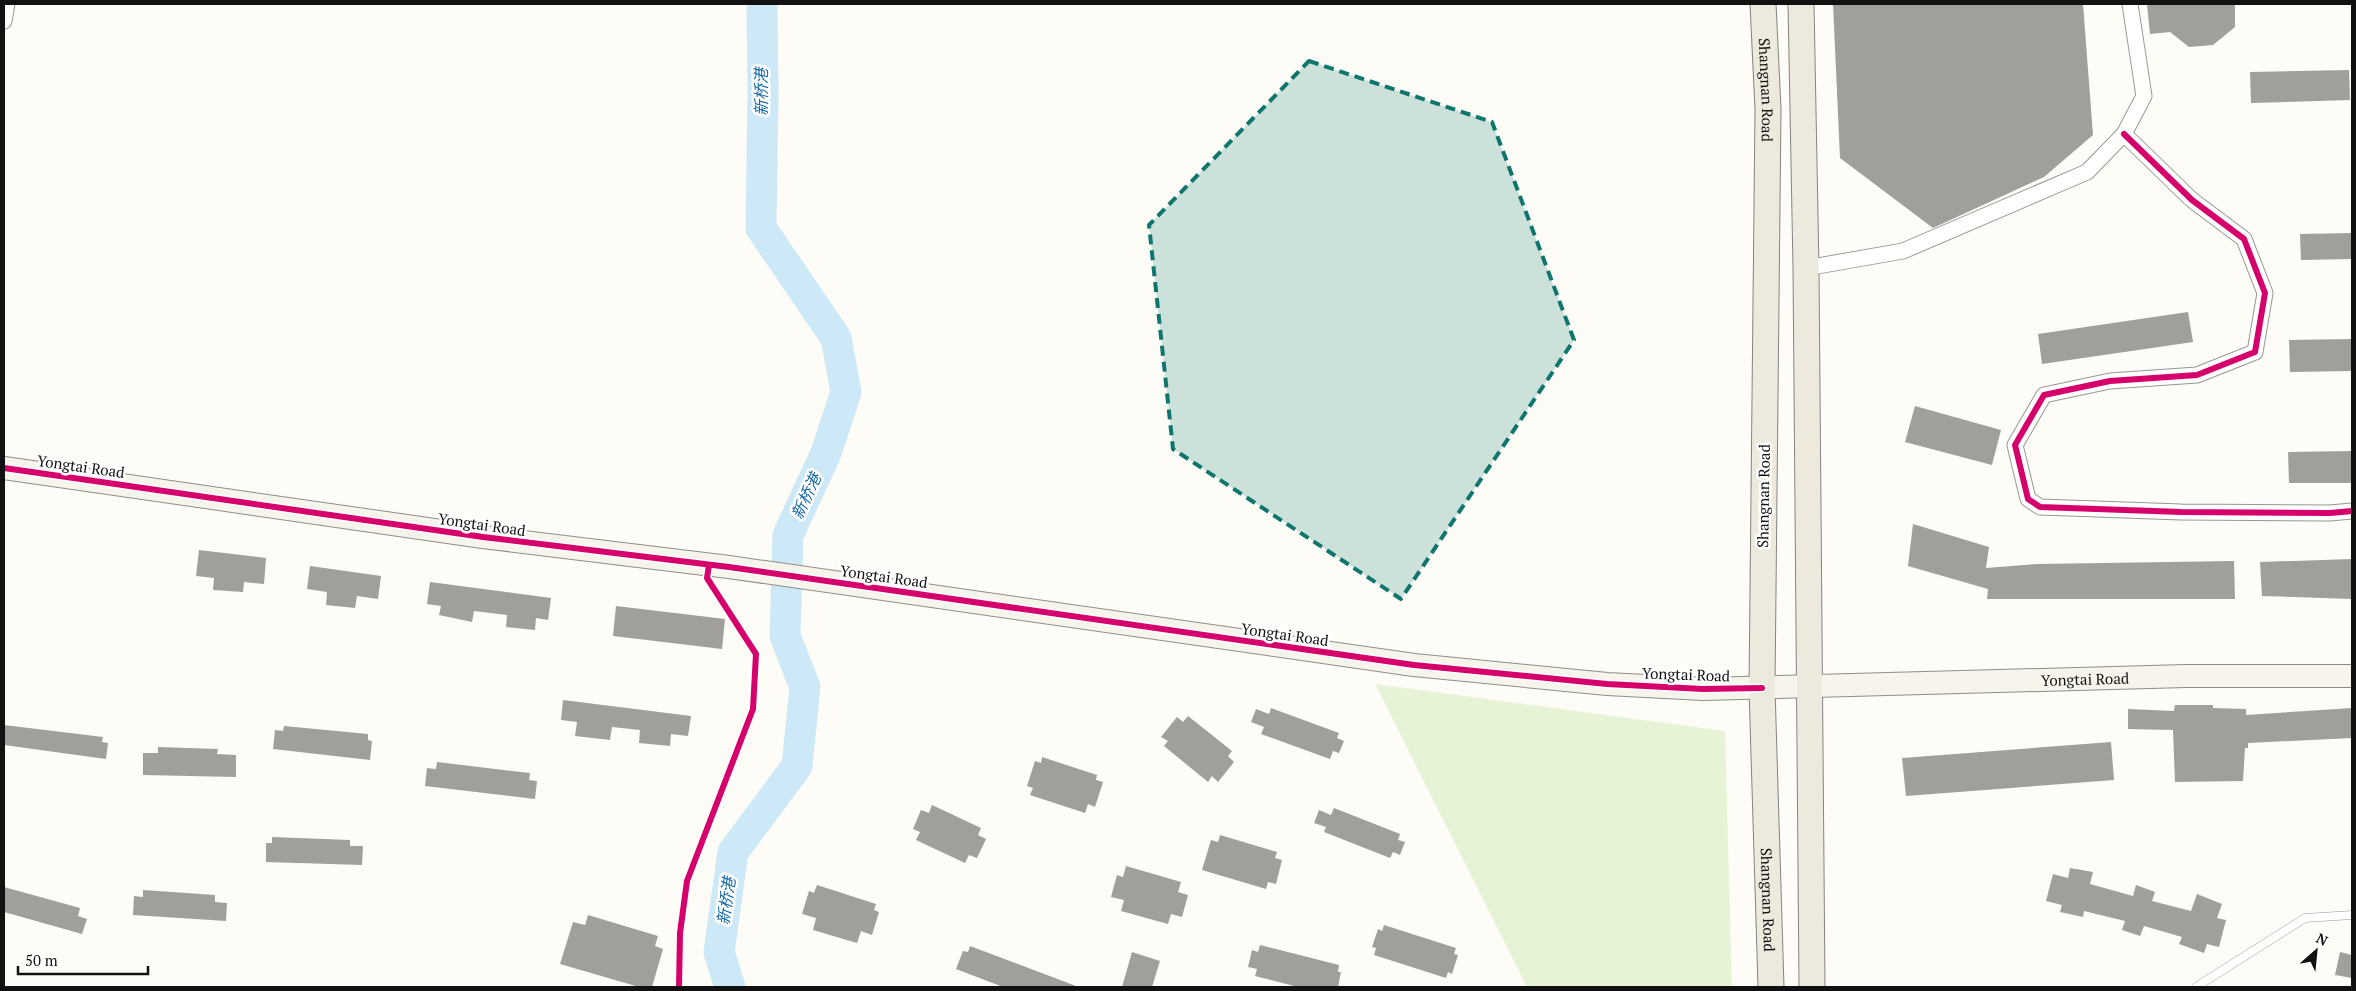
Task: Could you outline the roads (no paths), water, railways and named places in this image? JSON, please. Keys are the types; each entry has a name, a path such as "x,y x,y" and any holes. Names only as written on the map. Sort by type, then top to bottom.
{"main road":[{"name":"Shangnan Road","path":"1763,4 1768,109 1762,688 1771,987"},
{"path":"1801,4 1806,268 1812,987"}],"street":[{"path":"4,21 7,4"},
{"path":"1806,268 1903,251 2087,172 2124,134 2144,96 2130,4"},
{"path":"2124,134 2192,200 2244,238 2265,293 2255,352 2197,376 2110,381 2044,395 2015,445 2028,499 2040,507 2181,512 2330,513 2352,511"},
{"name":"Yongtai Road","path":"4,468 483,537 830,581 1414,665 1607,684 1703,689 2186,676 2352,676"}],"lane":[{"path":"2196,987 2305,918 2352,914"}],"waterway":[{"name":"新桥港","path":"730,987 719,952 733,852 797,766 805,687 785,636 788,535 826,453 846,392 836,338 761,228 762,4"}]}
